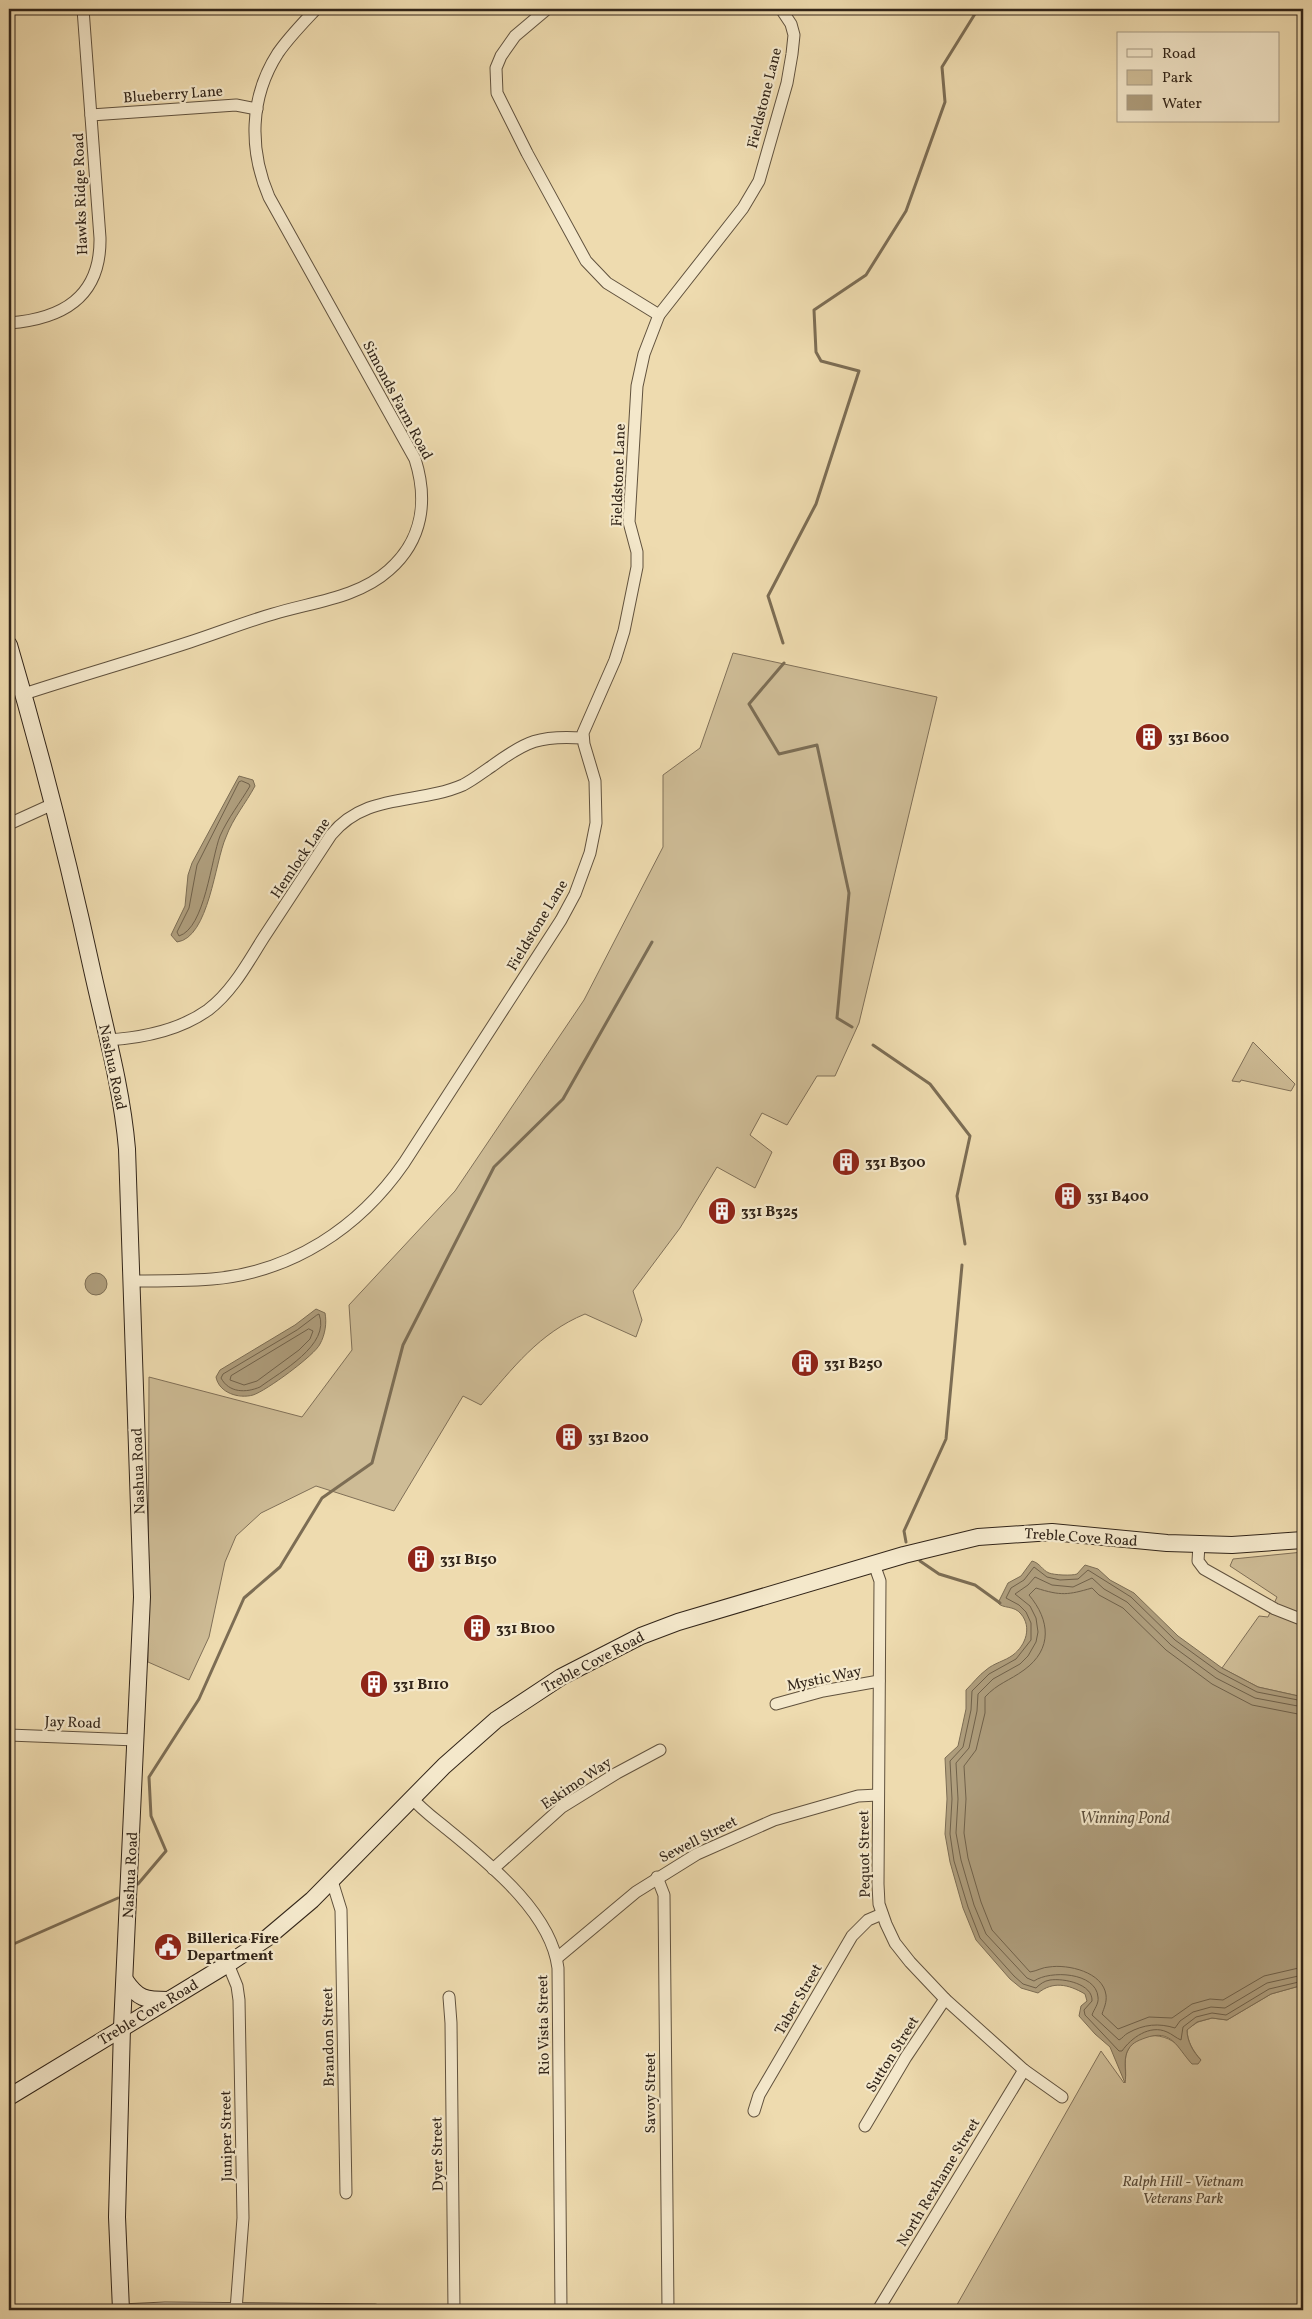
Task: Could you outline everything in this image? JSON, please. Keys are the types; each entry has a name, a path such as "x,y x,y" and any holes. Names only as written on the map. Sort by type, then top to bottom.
{"main road":[{"name":"Nashua Road","path":"9,645 24,694 71,876 125,1126 142,1596 122,2027 117,2217 121,2310"},
{"name":"Treble Cove Road","path":"9,2097 228,1964 284,1924 332,1881 462,1749 514,1707 561,1677 616,1647 678,1622 958,1540 1023,1533 1070,1533 1199,1545 1268,1544 1303,1540"},
{"path":"125,1980 139,1996 147,2000 168,2000"}],"street":[{"name":"Hawks Ridge Road","path":"9,323 36,321 57,313 76,300 93,275 100,246 83,9"},
{"name":"Simonds Farm Road","path":"24,694 273,614 354,591 375,581 390,569 403,555 416,531 423,495 420,476 414,459 269,197 263,182 255,149 257,109 262,86 273,62 286,43 316,9"},
{"path":"547,9 515,36 501,56 496,68 497,93 527,153 586,261 607,284 659,315"},
{"name":"Fieldstone Lane","path":"132,1281 213,1279 268,1267 302,1254 334,1235 360,1215 383,1191 404,1162 552,935 575,894 590,853 596,823 595,782 583,738 588,720 615,660 624,631 637,567 637,552 629,522 634,415 637,386 644,354 659,315 744,208 758,181 787,83 792,54 794,35 791,24 781,9"},
{"name":"Blueberry Lane","path":"91,115 236,105 257,109"},
{"name":"Hemlock Lane","path":"107,1040 130,1038 177,1026 191,1020 215,1004 241,973 331,835 342,822 357,812 463,785 532,741 548,737 583,738"},
{"path":"9,824 53,804"},
{"path":"1199,1545 1198,1561 1204,1569 1275,1609 1303,1620"},
{"name":"Pequot Street","path":"874,1564 880,1581 878,1884 882,1914 890,1933 902,1952 945,1998 1024,2070 1062,2097"},
{"name":"Mystic Way","path":"776,1704 823,1691 878,1681"},
{"name":"Jay Road","path":"9,1735 136,1740"},
{"name":"Eskimo Way","path":"493,1869 562,1807 617,1773 660,1750"},
{"name":"Sewell Street","path":"557,1958 626,1899 657,1877 718,1844 768,1823 858,1796 878,1795"},
{"name":"Rio Vista Street","path":"412,1798 493,1869 542,1923 551,1940 557,1958 561,2310"},
{"name":"Savoy Street","path":"657,1877 664,1895 668,2310"},
{"name":"Brandon Street","path":"332,1881 341,1910 346,2193"},
{"name":"Taber Street","path":"754,2111 759,2095 852,1936 868,1920 882,1914"},
{"name":"Juniper Street","path":"228,1964 237,1986 239,2000 242,2128 242,2237 236,2310"},
{"name":"Dyer Street","path":"448,1997 451,2023 454,2310"},
{"name":"Sutton Street","path":"865,2126 906,2057 945,1998"},
{"name":"North Rexhame Street","path":"878,2310 1024,2070"},
{"path":"121,2310 375,2310"}],"green space":[{"path":"733,653 937,697 859,1023 835,1076 817,1076 787,1125 762,1113 750,1135 772,1152 755,1188 717,1167 680,1228 633,1291 642,1320 636,1337 585,1314 540,1341 481,1405 463,1396 394,1511 316,1486 261,1513 236,1536 225,1562 209,1637 189,1680 148,1662 149,1377 302,1417 352,1350 349,1305 455,1191 584,1000 663,847 663,775 700,748"},
{"path":"1253,1042 1295,1084 1291,1091 1241,1080 1240,1082 1232,1081"},
{"path":"1303,1552 1303,1697 1258,1687 1222,1668 1259,1616 1268,1617 1277,1597 1230,1566 1233,1559"},
{"name":"Ralph Hill - Vietnam Veterans Park","path":"1303,1985 1303,2310 954,2310 1101,2051 1124,2083 1127,2052 1132,2044 1147,2036 1164,2037 1172,2041 1184,2054 1201,2060 1191,2046 1187,2029 1198,2022 1212,2018 1227,2020 1271,1994"}],"water":[{"path":"239,776 253,780 255,786 232,823 226,837 204,913 197,927 188,937 177,942 171,935 185,906 188,875 192,863"},
{"path":"96,1273 104,1276 107,1284 104,1292 96,1295 88,1292 85,1284 88,1276"},
{"path":"316,1309 325,1313 324,1333 320,1344 300,1364 268,1387 253,1395 230,1394 221,1387 216,1377 220,1370 295,1325"},
{"name":"Winning Pond","path":"1032,1561 1047,1572 1055,1574 1077,1574 1085,1565 1098,1569 1110,1580 1134,1593 1178,1636 1222,1668 1258,1687 1303,1697 1303,1985 1271,1994 1227,2020 1212,2018 1197,2022 1187,2030 1191,2046 1201,2060 1198,2064 1192,2064 1178,2046 1168,2038 1154,2036 1137,2041 1130,2046 1127,2052 1125,2083 1110,2047 1079,2016 1081,2006 1087,2001 1085,1994 1061,1985 1049,1987 1038,1993 1021,1988 1010,1979 976,1940 963,1908 950,1862 945,1834 947,1799 945,1758 958,1746 966,1709 966,1690 989,1668 1018,1651 1024,1641 1027,1630 1021,1614 1015,1609 998,1603 1008,1583 1021,1576"}],"waterway":[{"path":"783,643 768,596 816,504 859,371 821,361 816,352 814,310 866,275 906,211 945,102 942,67 978,9"},
{"path":"784,663 749,704 779,754 817,745 849,893 837,1018 852,1027"},
{"path":"138,1884 166,1851 151,1816 149,1777 199,1699 244,1598 280,1567 322,1498 372,1463 403,1345 494,1167 563,1099 652,942"},
{"path":"873,1045 930,1084 970,1136 957,1196 965,1244"},
{"path":"906,1542 904,1531 946,1439 962,1265"},
{"path":"920,1561 939,1574 975,1585 1000,1603"},
{"path":"9,1946 118,1898"}],"place":[{"name":"331 B600","path":"1149,737"},
{"name":"331 B300","path":"846,1162"},
{"name":"331 B400","path":"1068,1196"},
{"name":"331 B325","path":"722,1211"},
{"name":"331 B250","path":"805,1363"},
{"name":"331 B200","path":"569,1437"},
{"name":"331 B150","path":"421,1559"},
{"name":"331 B100","path":"477,1628"},
{"name":"331 B110","path":"374,1684"},
{"name":"Billerica Fire Department","path":"168,1947"}]}
